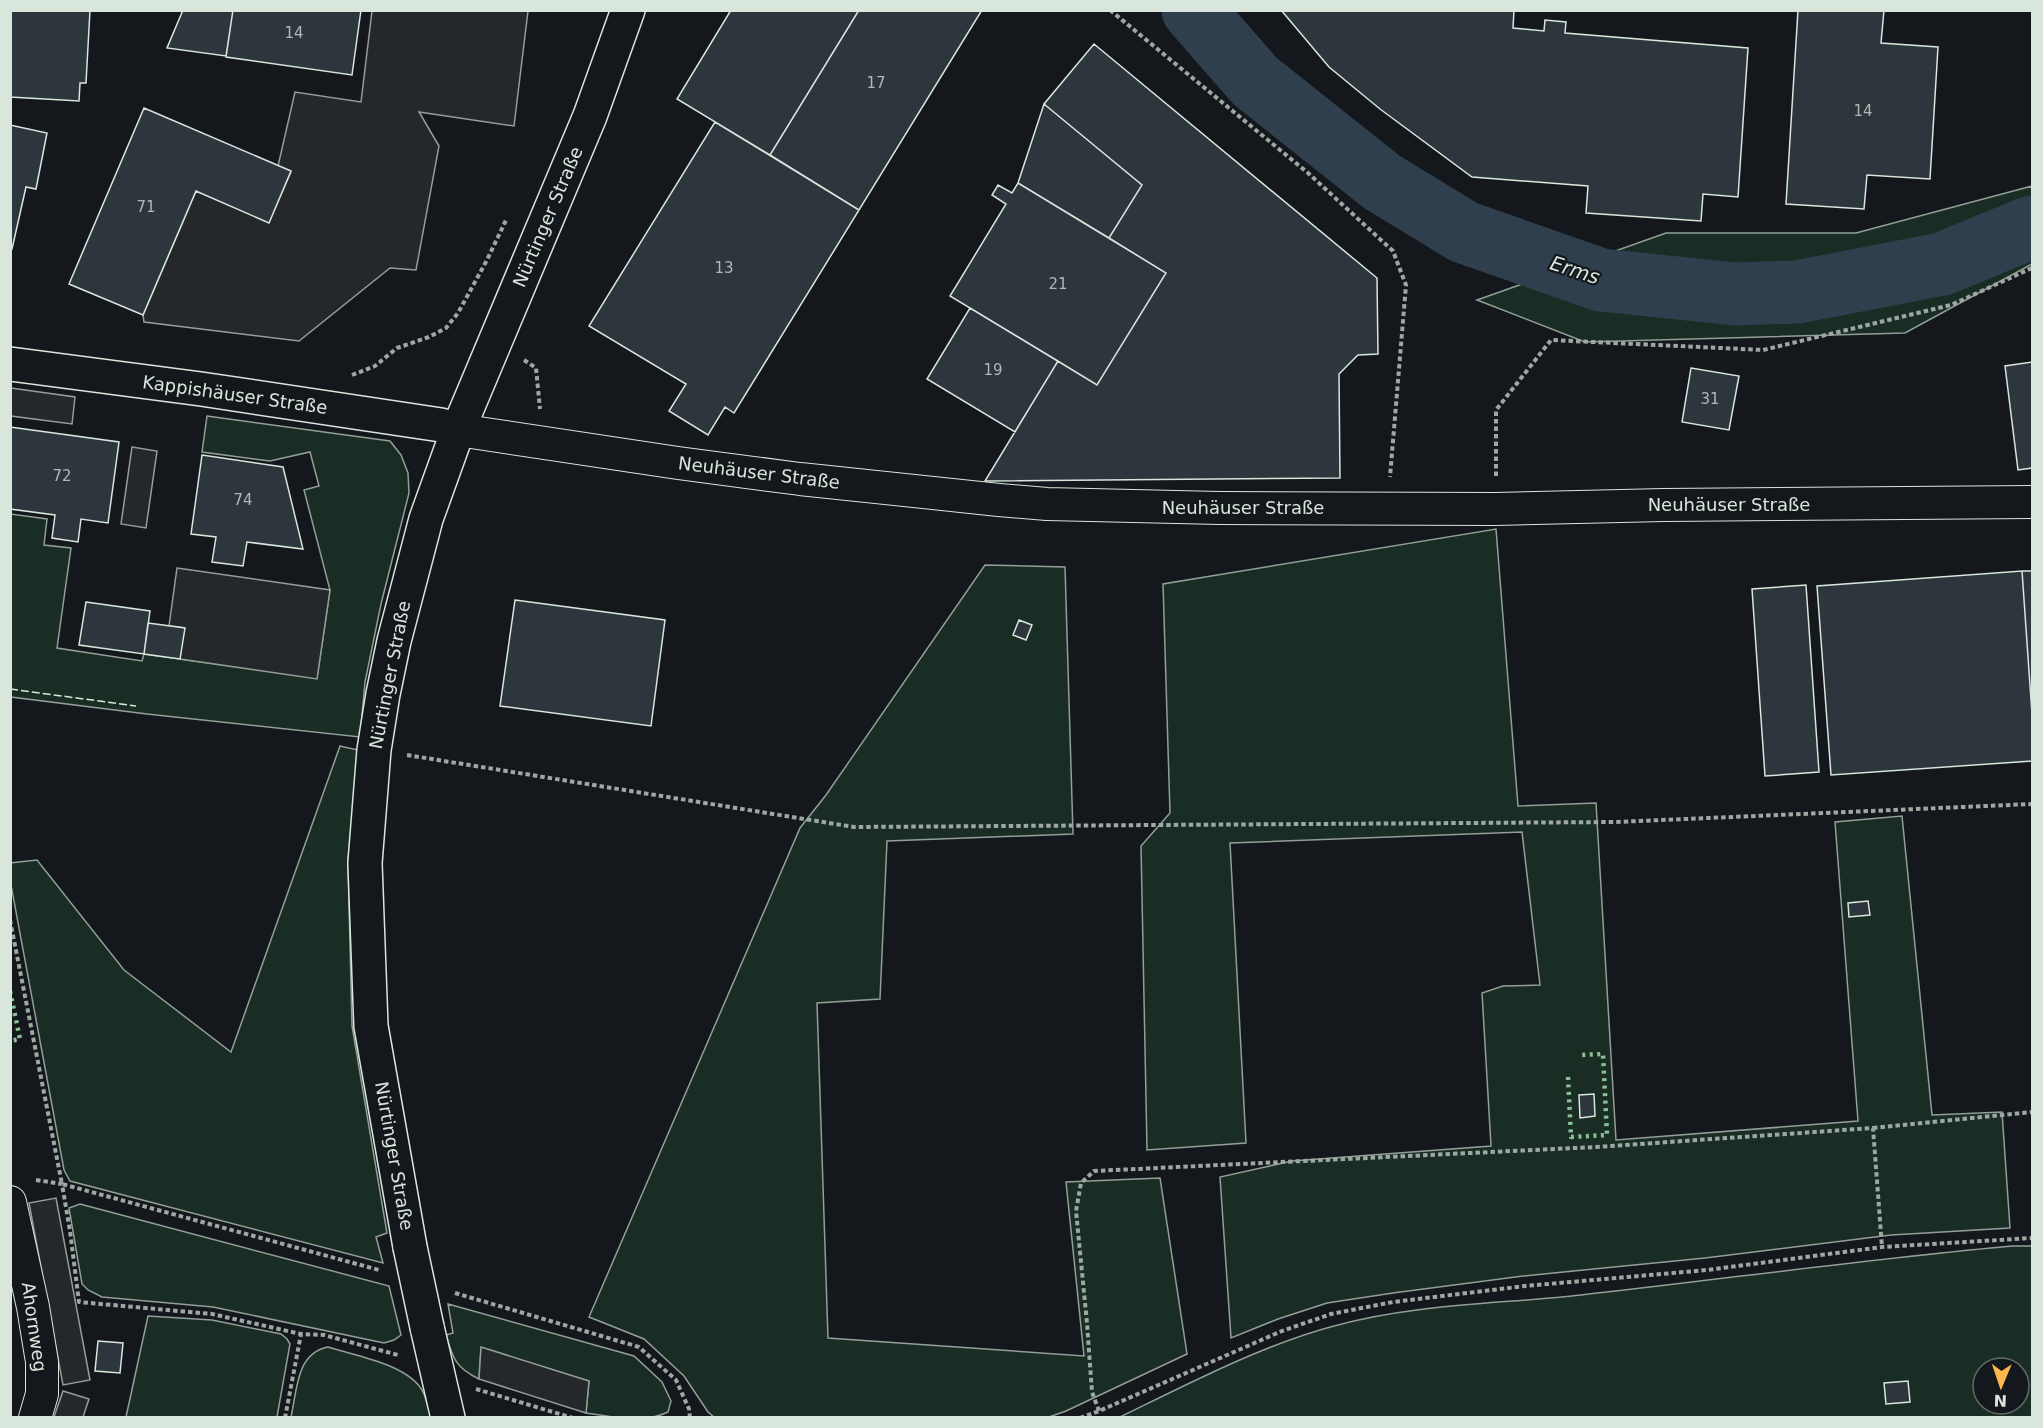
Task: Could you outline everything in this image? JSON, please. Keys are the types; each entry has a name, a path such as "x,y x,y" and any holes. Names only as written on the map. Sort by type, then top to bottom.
{"street":[{"name":"Nürtinger Straße","path":"448,1418 410,1247 371,1026 365,863 374,750 394,641 426,519 458,430 590,116 628,10"},
{"name":"Kappishäuser Straße","path":"10,364 213,390 441,425 458,430"},
{"name":"Neuhäuser Straße","path":"458,430 678,463 999,500 1121,507 1495,509 2032,502"},
{"name":"Ahornweg","path":"10,1202 25,1266 42,1362 42,1394 35,1418"}],"path":[{"path":"1110,10 1308,173 1392,251 1406,285 1389,481 1399,509"},
{"path":"397,348 429,337 446,328 458,313 487,260 510,210"},
{"path":"1495,509 1496,410 1551,340 1764,350 1951,305 2032,268"},
{"path":"374,750 854,827 1616,822 2032,804"},
{"path":"10,920 62,1184 79,1302 212,1314 301,1334 324,1335 400,1355 437,1374 479,1391 573,1418"},
{"path":"1099,1411 1092,1392 1076,1211 1082,1183 1094,1171 1596,1147 1873,1128 2032,1112"},
{"path":"1873,1128 1882,1247"},
{"path":"32,1180 62,1184 390,1273"},
{"path":"1080,1418 1282,1331 1331,1314 1393,1302 1525,1286 1707,1270 1882,1247 2032,1238"},
{"path":"446,1290 639,1347 676,1380 689,1409 690,1418"},
{"path":"285,1418 301,1334"}],"green space":[{"path":"2032,186 2032,264 1905,333 1585,342 1477,300 1666,233 1856,233"},
{"path":"207,416 390,441 401,455 408,473 409,493 381,604 365,682 360,737 11,697 11,514 47,519 44,545 71,548 57,648 142,661 144,654 317,678 330,590 304,490 319,486 310,452 270,461 202,452"},
{"path":"1496,529 1518,806 1596,803 1616,1140 1858,1121 1835,822 1902,816 1932,1115 2002,1112 2010,1228 1891,1235 1705,1258 1523,1276 1393,1293 1327,1303 1231,1338 1220,1177 1292,1161 1491,1146 1482,993 1503,986 1540,985 1522,832 1230,843 1246,1143 1147,1150 1141,846 1170,813 1163,584"},
{"path":"985,565 1065,567 1073,834 887,841 880,999 817,1003 828,1338 1084,1356 1066,1182 1160,1178 1187,1354 1049,1417 714,1417 708,1412 684,1376 644,1339 589,1317 800,828 826,795"},
{"path":"340,746 358,750 348,862 352,1026 387,1233 376,1237 383,1263 70,1181 64,1170 11,885 10,863 37,860 124,970 231,1052"},
{"path":"80,1204 389,1286 401,1335 384,1343 213,1307 102,1297 82,1284 69,1208"},
{"path":"2032,1246 2032,1417 1118,1418 1197,1379 1279,1344 1364,1319 1426,1309 1581,1295 1958,1251"},
{"path":"448,1304 634,1356 662,1382 671,1401 668,1412 659,1416 638,1419 586,1413 589,1381 481,1348 479,1379 460,1367 451,1350 446,1335 453,1333"},
{"path":"148,1316 212,1320 281,1334 290,1344 277,1417 126,1417"},
{"path":"328,1347 393,1367 415,1381 422,1390 431,1417 291,1417 297,1385 304,1365 317,1351"}],"shaded area":[{"path":"372,11 528,11 514,126 419,112 439,146 416,270 390,268 299,341 144,322 143,315 196,191 269,222 291,172 278,166 295,92 361,102"},
{"path":"11,388 75,397 72,424 11,416"},
{"path":"132,447 157,451 146,528 121,524"},
{"path":"177,568 330,590 317,679 180,659 184,628 169,626"},
{"path":"56,1198 90,1380 63,1385 29,1203"},
{"path":"481,1347 589,1381 586,1413 479,1379"},
{"path":"63,1391 89,1399 83,1417 54,1417"}],"building":[{"path":"10,10 90,10 86,83 80,83 79,101 10,97"},
{"path":"183,10 233,10 226,56 167,48"},
{"path":"233,10 361,10 352,75 226,57"},
{"path":"731,10 859,10 770,155 677,99"},
{"path":"859,10 982,10 859,210 770,155"},
{"path":"1281,10 1514,10 1513,28 1544,31 1545,20 1566,22 1565,33 1748,48 1738,197 1703,194 1701,221 1586,213 1588,186 1472,177 1380,109 1329,67"},
{"path":"1798,10 1884,10 1881,43 1938,47 1930,179 1867,175 1864,209 1786,204"},
{"path":"1094,44 1377,278 1378,354 1358,355 1339,374 1340,478 985,481 1058,361 1097,385 1166,273 1109,238 1142,185 1044,104"},
{"path":"1044,104 1142,185 1109,238 1018,183"},
{"path":"144,108 291,171 269,223 196,191 143,315 69,284"},
{"path":"715,122 859,210 734,413 725,407 708,435 669,411 686,384 589,326"},
{"path":"10,125 47,133 36,189 26,187 12,249 10,249"},
{"path":"1018,183 1166,273 1097,385 950,296 1006,204 992,195 998,185 1012,193"},
{"path":"970,308 1058,361 1015,432 927,379"},
{"path":"2032,362 2032,468 2018,470 2005,366"},
{"path":"1691,368 1739,376 1729,430 1682,422"},
{"path":"10,427 119,442 108,523 81,519 78,542 52,538 55,515 10,509"},
{"path":"202,455 283,467 303,549 247,542 243,566 212,562 216,537 191,534"},
{"path":"2022,571 2032,714 2032,761 1831,775 1817,586"},
{"path":"2022,571 2032,571 2032,714"},
{"path":"1806,585 1819,772 1765,776 1752,589"},
{"path":"515,600 665,620 651,726 500,706"},
{"path":"86,602 150,611 144,654 79,645"},
{"path":"1019,620 1032,625 1026,640 1013,635"},
{"path":"148,623 185,628 180,659 144,654"},
{"path":"1868,901 1870,915 1849,917 1848,903"},
{"path":"1594,1094 1595,1116 1580,1118 1579,1095"},
{"path":"98,1341 123,1343 120,1373 95,1371"},
{"path":"1908,1381 1910,1402 1886,1404 1884,1383"}],"waterway":[{"name":"Erms","path":"1193,10 1255,81 1382,182 1464,232 1601,280 1735,294 1797,292 1942,264 2032,227"}],"hedge":[{"path":"10,991 20,1039 10,1041"},
{"path":"1568,1077 1571,1137 1607,1135 1603,1054 1581,1055"}],"fence":[{"path":"10,689 136,706"}]}
